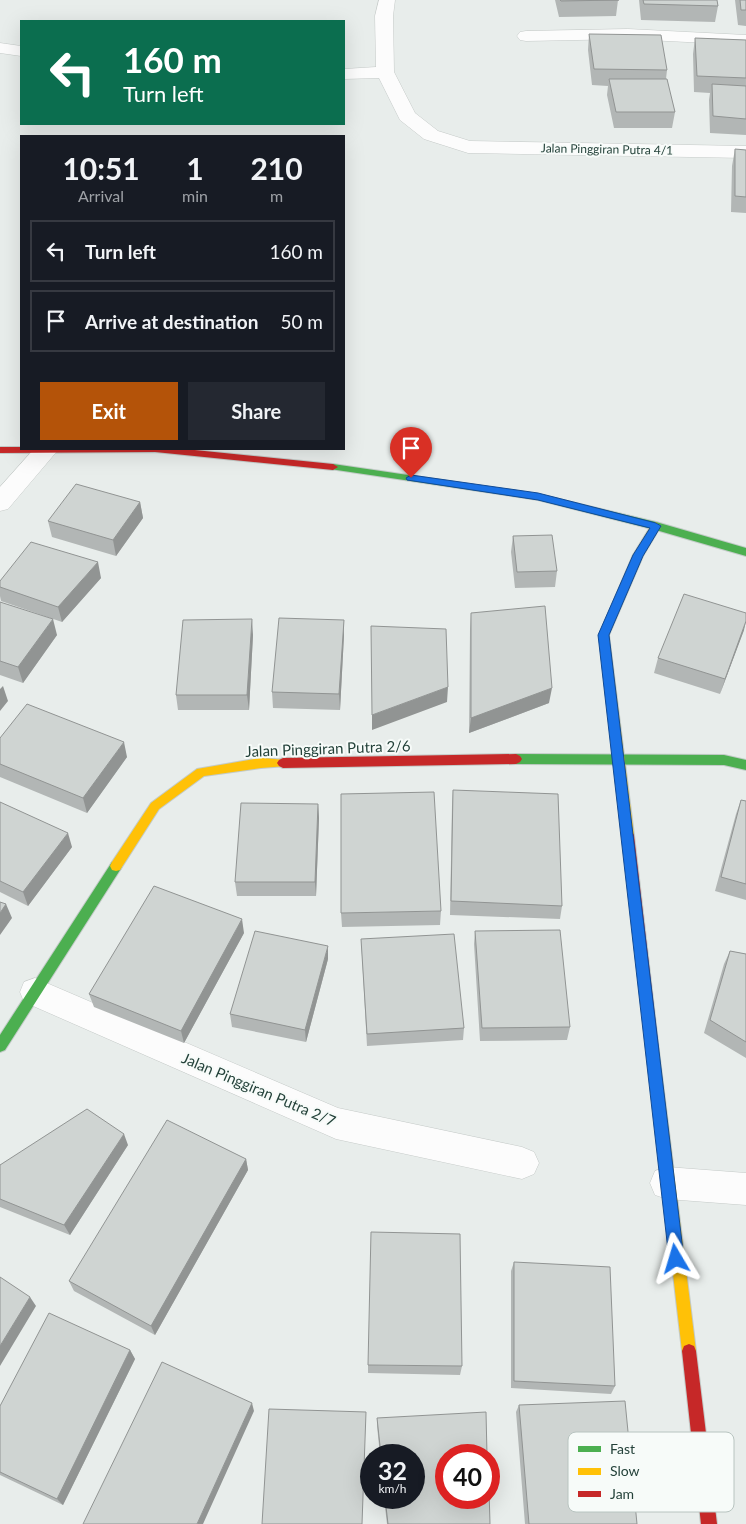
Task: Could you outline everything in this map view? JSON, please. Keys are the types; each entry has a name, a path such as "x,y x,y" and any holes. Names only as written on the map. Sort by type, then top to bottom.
{"street":[{"path":"345,74 385,72 384,16 387,0"},
{"path":"526,36 628,34 746,40"},
{"path":"0,48 20,51"},
{"name":"Jalan Pinggiran Putra 4/1","path":"385,72 407,116 430,135 468,148 746,152"},
{"path":"0,450 46,450"},
{"path":"0,502 46,450"},
{"path":"166,450 320,464 538,497 656,526 746,552"},
{"path":"656,526 638,555 604,635 698,1432"},
{"name":"Jalan Pinggiran Putra 2/6","path":"0,1046 155,806 201,772 261,762 618,758 724,760 746,765"},
{"name":"Jalan Pinggiran Putra 2/7","path":"35,992 336,1123 522,1163"},
{"path":"667,1183 746,1189"}],"building":[{"path":"560,0 619,0 561,1"},
{"path":"643,0 717,0 718,6 644,4"},
{"path":"740,0 746,0 746,10 741,10"},
{"path":"589,34 661,35 667,70 594,69"},
{"path":"695,38 746,40 746,78 697,76"},
{"path":"609,79 667,79 675,112 616,112"},
{"path":"712,84 746,86 746,119 713,116"},
{"path":"735,149 746,150 746,197 735,196"},
{"path":"76,484 140,502 113,540 48,521"},
{"path":"552,535 557,571 517,572 513,536"},
{"path":"31,542 98,562 58,607 0,587 0,581"},
{"path":"684,594 746,613 746,621 725,679 658,658"},
{"path":"0,602 53,619 18,667 0,661"},
{"path":"545,606 552,688 471,718 471,613"},
{"path":"279,618 344,620 339,694 272,692"},
{"path":"252,619 247,695 176,695 183,620"},
{"path":"371,626 446,629 448,687 372,715"},
{"path":"27,704 124,742 83,798 0,764 0,738"},
{"path":"453,790 558,794 562,906 451,901"},
{"path":"434,792 441,911 341,913 341,794"},
{"path":"741,800 746,801 746,884 721,877"},
{"path":"0,802 68,833 23,892 0,881"},
{"path":"241,803 318,804 315,882 235,882"},
{"path":"154,886 242,919 181,1031 89,994"},
{"path":"0,902 6,904 0,913"},
{"path":"560,930 570,1027 482,1028 475,931"},
{"path":"255,931 328,946 305,1030 230,1014"},
{"path":"454,934 464,1028 367,1034 361,939"},
{"path":"730,951 746,954 746,1042 710,1020"},
{"path":"87,1109 124,1134 64,1225 0,1199 0,1165"},
{"path":"167,1120 246,1159 151,1326 69,1281"},
{"path":"371,1232 460,1234 462,1366 368,1365"},
{"path":"514,1262 610,1267 615,1386 514,1381"},
{"path":"0,1277 30,1297 0,1346"},
{"path":"49,1313 130,1350 57,1499 0,1472 0,1406"},
{"path":"162,1362 252,1403 197,1524 83,1524"},
{"path":"625,1401 628,1432 568,1432 568,1512 636,1512 637,1524 529,1524 519,1405"},
{"path":"269,1409 366,1412 365,1444 360,1444 360,1509 363,1509 362,1524 262,1524"},
{"path":"486,1412 487,1444 435,1444 435,1509 490,1509 490,1524 388,1524 386,1509 425,1509 425,1444 380,1444 377,1418"}],"traffic: fast":[{"path":"333,467 538,497 656,526 746,552"},
{"path":"516,759 724,760 746,765"},
{"path":"0,1046 116,866"}],"traffic: slow":[{"path":"628,835 604,635 638,555 656,526"},
{"path":"116,866 155,806 201,772 261,763 283,763"},
{"path":"653,1051 689,1351"}],"traffic: jam":[{"path":"0,450 20,450"},
{"path":"165,450 333,467"},
{"path":"283,763 516,759"},
{"path":"628,835 653,1051"},
{"path":"689,1351 698,1432"},
{"path":"708,1512 709,1524"}],"route":[{"path":"411,478 538,497 656,526 638,555 604,635 676,1259"}]}
